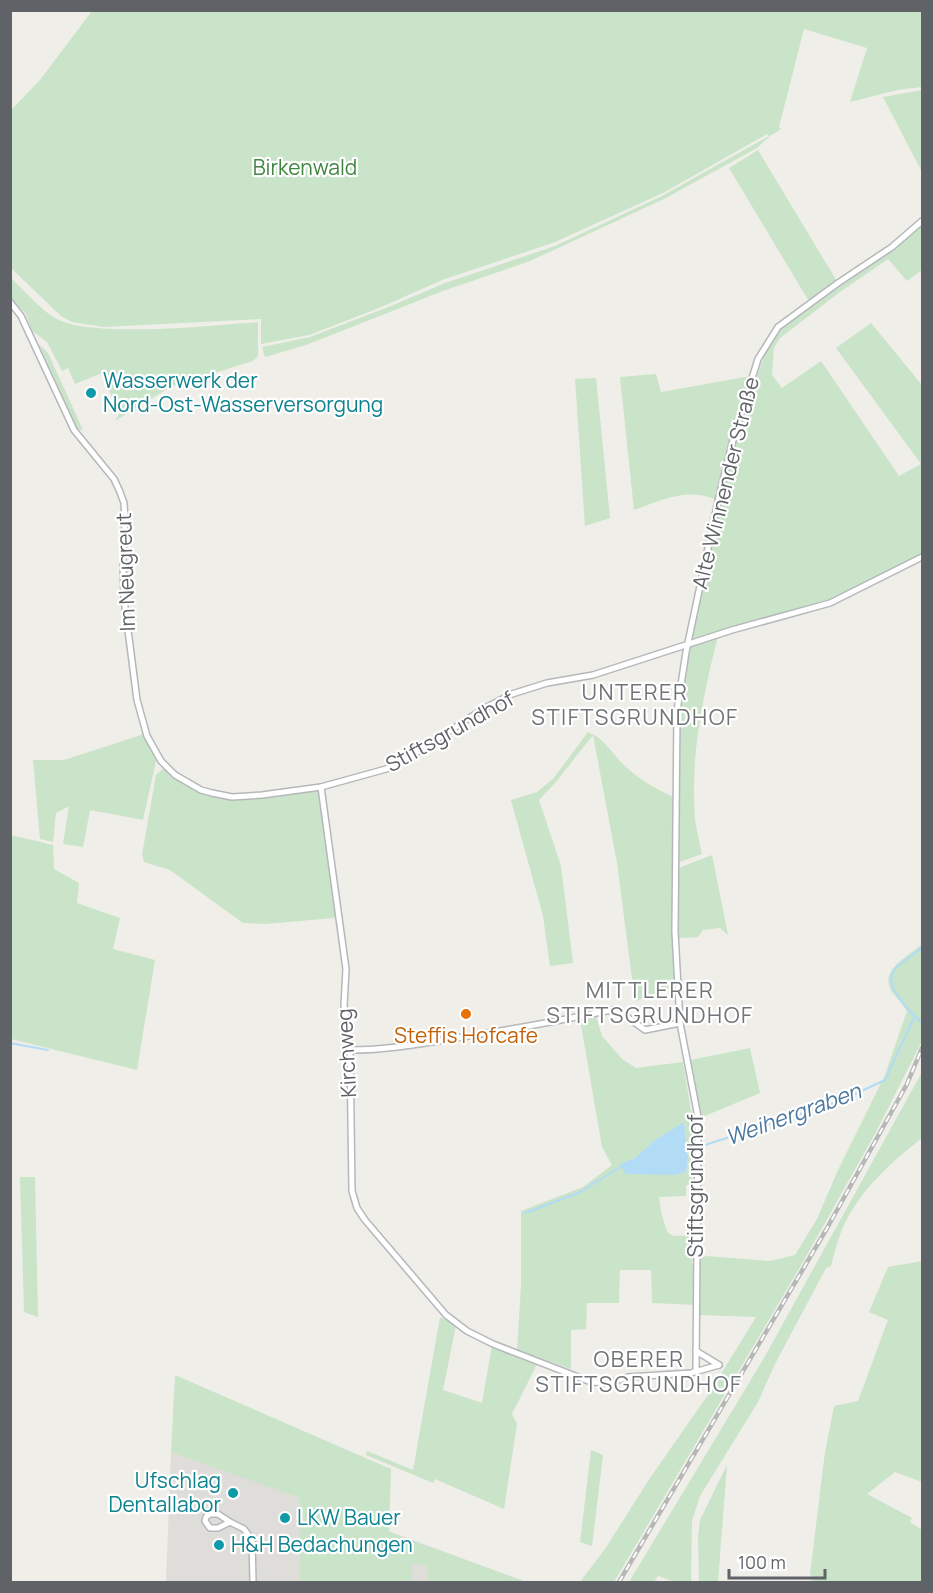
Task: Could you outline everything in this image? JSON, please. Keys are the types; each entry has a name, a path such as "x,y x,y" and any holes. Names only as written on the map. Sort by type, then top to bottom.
{"street":[{"name":"Alte Winnender Straße","path":"688,644 718,501 734,436 758,359 778,327 892,247 922,221"},
{"name":"Im Neugreut","path":"10,302 21,316 74,430 114,479 124,503 124,599 137,700 147,736 161,761"},
{"path":"688,644 830,603 922,557"},
{"name":"Stiftsgrundhof","path":"161,761 175,775 188,783 201,790 222,795 252,796 321,787 386,769 416,753 483,709 512,694 547,683 593,675 688,644 680,683 677,723 675,932 680,1023 698,1117 696,1371"},
{"name":"Kirchweg","path":"321,787 346,969 344,1005 350,1050 352,1191 357,1208 446,1315 468,1331 493,1344 591,1382 609,1383 628,1377 696,1371"},
{"path":"350,1050 402,1047 616,1009 645,1030 680,1023"},
{"path":"696,1351 718,1365 696,1371"},
{"path":"230,1522 243,1530 252,1540 253,1582"}],"shaded area":[{"path":"171,1452 216,1467 526,1582 166,1582"}],"green space":[{"name":"Birkenwald","path":"92,11 922,11 922,87 897,90 850,102 867,48 804,29 779,127 781,129 757,148 664,199 530,261 443,291 306,345 265,357 262,347 310,337 445,283 555,246 662,196 769,136 767,134 663,193 555,242 442,280 309,335 261,344 261,319 104,327 72,322 61,316 11,268 11,110 40,80"},
{"path":"922,90 922,172 883,97"},
{"path":"758,150 838,283 810,303 729,168"},
{"path":"922,223 922,270 907,281 888,259 840,292 780,338 774,348 772,375 782,388 821,361 899,476 921,464 836,348 871,323 922,385 922,554 829,599 693,638 694,617 729,465 747,403 766,351 779,329 895,248"},
{"path":"10,277 38,305 55,318 72,324 96,328 153,329 258,322 258,356 253,361 172,386 115,421 119,414 102,373 75,384 68,368 62,371 47,342 32,331 26,314 11,298"},
{"path":"39,344 48,353 83,430 77,429"},
{"path":"656,374 661,392 751,376 740,403 715,499 684,495 664,499 634,510 620,377"},
{"path":"596,378 610,518 585,526 575,379"},
{"path":"718,636 703,703 694,772 695,818 702,854 680,862 678,861 679,718 683,676 691,646"},
{"path":"588,732 593,734 602,741 638,777 674,797 672,867 675,987 635,1001 617,863 593,735 539,800 561,866 573,963 550,966 543,916 511,800 537,792 553,779"},
{"path":"144,734 156,761 143,820 90,810 83,847 63,844 69,806 56,813 53,842 40,839 33,760 64,760"},
{"path":"163,769 199,789 232,799 268,798 314,790 318,793 337,912 334,918 265,924 243,923 170,870 144,862 142,855 156,775"},
{"path":"11,835 53,845 54,869 79,883 77,903 120,918 113,949 155,960 137,1070 11,1039"},
{"path":"712,855 728,935 720,928 703,930 698,937 678,938 678,871 681,867"},
{"path":"922,944 922,1041 876,1132 803,1262 614,1582 580,1582 605,1549 650,1478 710,1392 756,1317 699,1315 700,1258 706,1256 770,1261 795,1255 817,1219 838,1170 885,1075 907,1011 892,992 889,977 896,965"},
{"path":"596,1016 602,1036 622,1059 636,1068 683,1062 691,1111 694,1112 692,1185 686,1185 686,1196 659,1197 667,1232 673,1236 694,1235 692,1264 695,1265 695,1305 652,1303 651,1270 620,1270 619,1303 587,1303 586,1329 571,1330 571,1369 517,1350 521,1286 521,1211 583,1187 612,1165 602,1147 580,1019","holes":["684,1122 688,1157 686,1172 678,1174 653,1172 620,1164 635,1158 655,1140"]},
{"path":"750,1048 760,1093 700,1118 690,1060"},
{"path":"922,1072 922,1138 879,1175 853,1208 841,1231 831,1266 826,1268 775,1364 758,1402 700,1496 692,1521 691,1582 675,1582 658,1576 654,1582 629,1582 764,1358"},
{"path":"20,1177 35,1177 38,1317 24,1312"},
{"path":"922,1261 922,1482 895,1472 867,1494 912,1518 910,1522 922,1530 922,1582 811,1582 814,1578 810,1574 825,1452 834,1406 858,1401 888,1320 869,1312 888,1267"},
{"path":"440,1317 456,1325 443,1390 482,1403 492,1345 538,1362 512,1414 517,1424 504,1509 435,1479 433,1483 366,1455 367,1451 413,1470"},
{"path":"175,1375 391,1469 389,1532 526,1582 428,1582 427,1565 412,1564 412,1582 300,1582 300,1498 171,1452"},
{"path":"591,1450 603,1455 592,1546 580,1542"},
{"path":"727,1465 718,1582 699,1582 700,1520"}],"water":[{"path":"684,1122 688,1157 686,1172 674,1175 626,1174 620,1164 635,1158 655,1140"}],"waterway":[{"path":"922,947 896,968 892,975 894,990 922,1023"},
{"name":"Weihergraben","path":"702,1146 840,1101 885,1080 915,1015"},
{"path":"10,1043 48,1050"},
{"name":"Weihergraben","path":"525,1213 578,1193 621,1167"}],"railway":[{"path":"619,1582 826,1230 907,1084 922,1048"}],"place":[{"name":"Wasserwerk der Nord-Ost-Wasserversorgung","path":"91,393"},
{"name":"Steffis Hofcafe","path":"466,1014"},
{"name":"Ufschlag Dentallabor","path":"233,1493"},
{"name":"LKW Bauer","path":"285,1518"},
{"name":"H&H Bedachungen","path":"219,1545"}],"district":[{"name":"UNTERER STIFTSGRUNDHOF","path":"635,704"},
{"name":"MITTLERER STIFTSGRUNDHOF","path":"650,1002"},
{"name":"OBERER STIFTSGRUNDHOF","path":"639,1372"}]}
